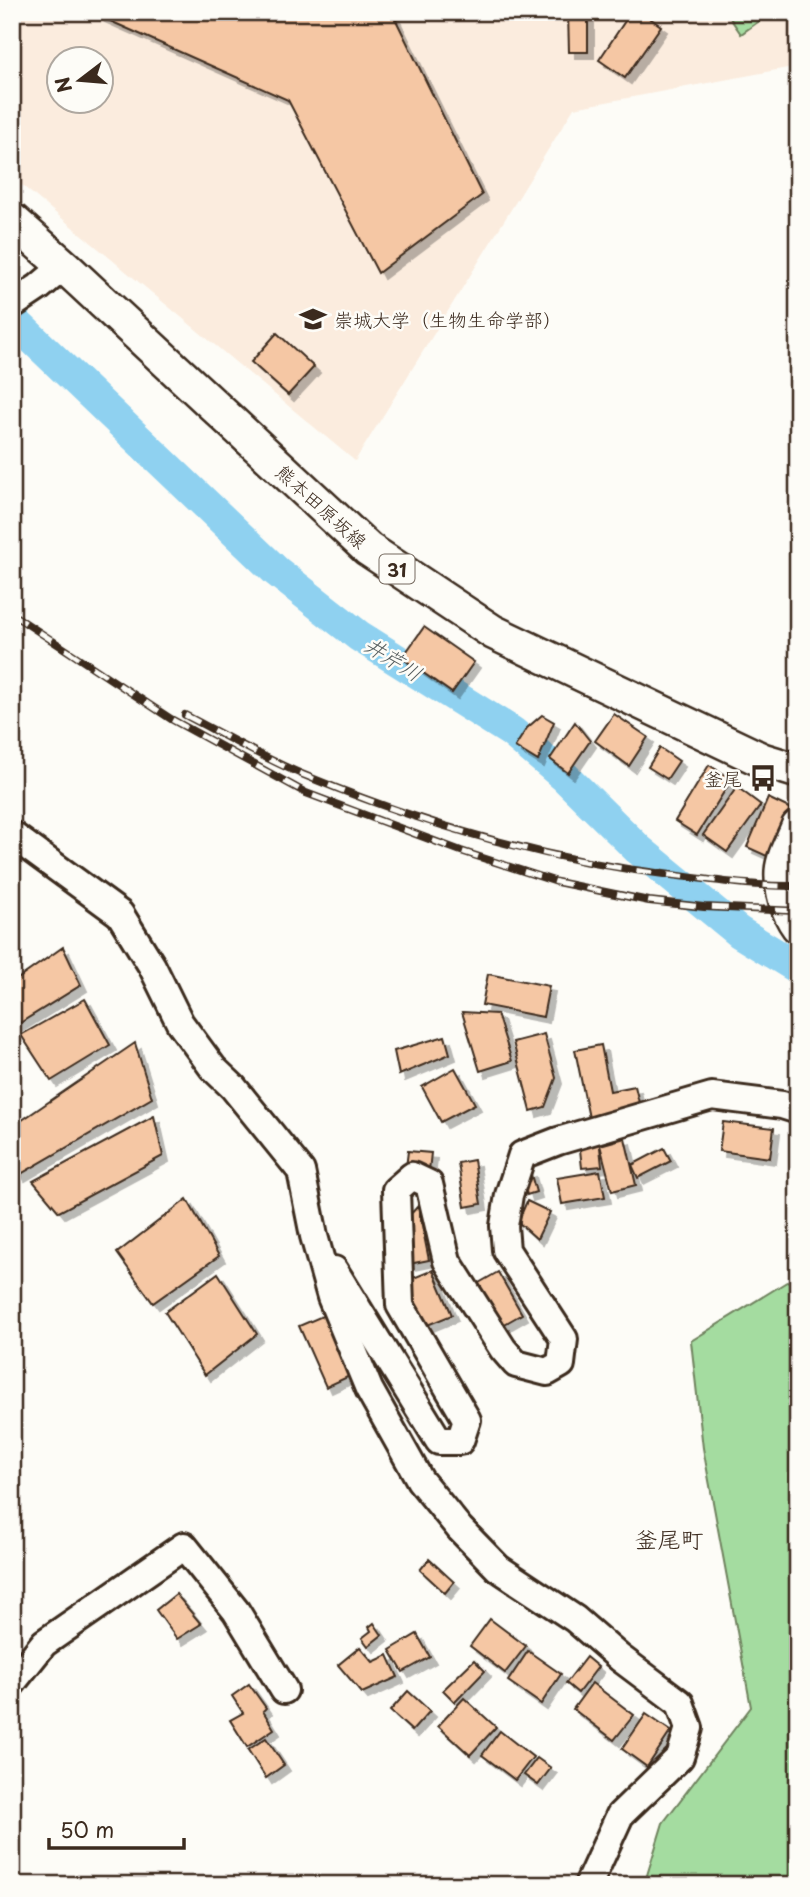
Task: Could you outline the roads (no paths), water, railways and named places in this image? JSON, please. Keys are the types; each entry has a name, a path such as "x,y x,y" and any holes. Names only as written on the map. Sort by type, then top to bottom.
{"main road":[{"name":"熊本田原坂線","path":"12,220 368,549 493,632 762,760 798,771"},
{"path":"798,827 782,869 785,901 798,926"}],"street":[{"path":"12,305 64,266"},
{"path":"12,835 120,914 152,967 180,1023 213,1068 233,1087 301,1171 314,1236 331,1297 369,1389 420,1480 460,1529 498,1568 575,1619 620,1658 680,1703 686,1713 689,1728 680,1757 620,1815 587,1885"},
{"path":"314,1236 439,1441 460,1441 467,1420 400,1305 396,1190 412,1176 429,1184 447,1261 503,1349 516,1364 547,1371 561,1364 564,1339 506,1250 505,1226 509,1195 522,1155 712,1096 782,1105 798,1110"},
{"path":"12,1683 44,1643 184,1546 236,1611 284,1690"}],"waterway":[{"name":"井芹川","path":"12,319 276,571 359,636 512,732 565,777 638,849 739,932 798,968"}],"railway":[{"path":"12,614 171,719 306,793 461,851 557,882 649,901 704,907 798,911"},
{"path":"185,715 309,777 397,810 487,838 624,868 734,883 798,886"}],"place":[{"name":"崇城大学（生物生命学部）","path":"313,319"},
{"name":"釜尾","path":"763,778"}],"district":[{"name":"釜尾町","path":"669,1538"}]}
